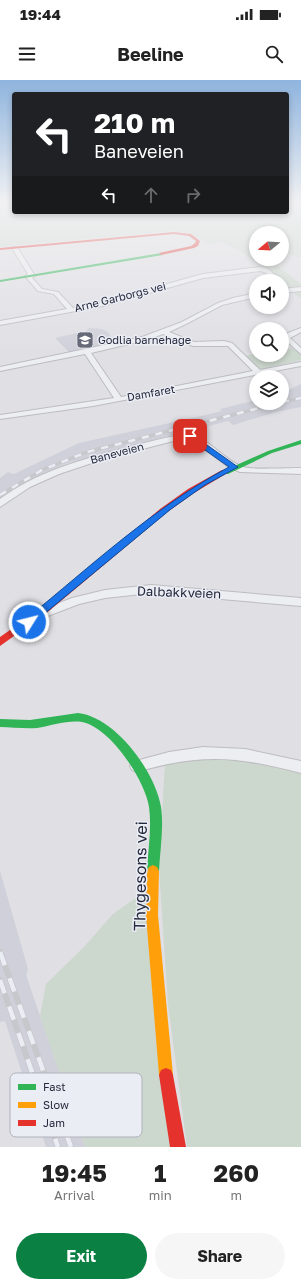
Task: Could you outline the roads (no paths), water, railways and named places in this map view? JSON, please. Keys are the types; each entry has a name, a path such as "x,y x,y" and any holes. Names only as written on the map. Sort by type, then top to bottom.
{"street":[{"path":"18,253 30,276 40,290 56,293 72,310"},
{"path":"0,281 157,256 169,253"},
{"name":"Arne Garborgs vei","path":"0,323 72,310 120,299 202,276 263,269 270,274"},
{"path":"290,290 301,289"},
{"path":"0,369 144,339 164,332 228,300 249,296"},
{"path":"301,330 290,334 286,338 301,352"},
{"path":"164,332 181,341 194,344 230,344 256,370"},
{"path":"87,352 119,399"},
{"name":"Damfaret","path":"273,370 301,364"},
{"name":"Damfaret","path":"0,417 119,399 249,375"},
{"name":"Baneveien","path":"0,504 36,480 59,470 116,453 185,436 193,437 234,467"},
{"path":"0,642 36,617 168,507 202,484 234,467 270,452 301,442"},
{"path":"234,467 248,471 301,471"},
{"name":"Dalbakkveien","path":"36,617 76,601 105,594 151,589 301,602"},
{"name":"Thygesons vei","path":"0,723 31,724 69,718 90,720 111,733 137,766 152,792 155,808 152,915 167,1083 178,1147"},
{"path":"137,766 179,755 206,752 245,754 301,767"}],"railway":[{"path":"289,401 301,398"},
{"path":"0,495 42,470 87,452 252,410"},
{"path":"0,952 44,1073"},
{"path":"0,980 32,1073"},
{"path":"55,1137 58,1147"},
{"path":"67,1137 71,1147"}],"place":[{"name":"Godlia barnehage","path":"85,340"}]}
